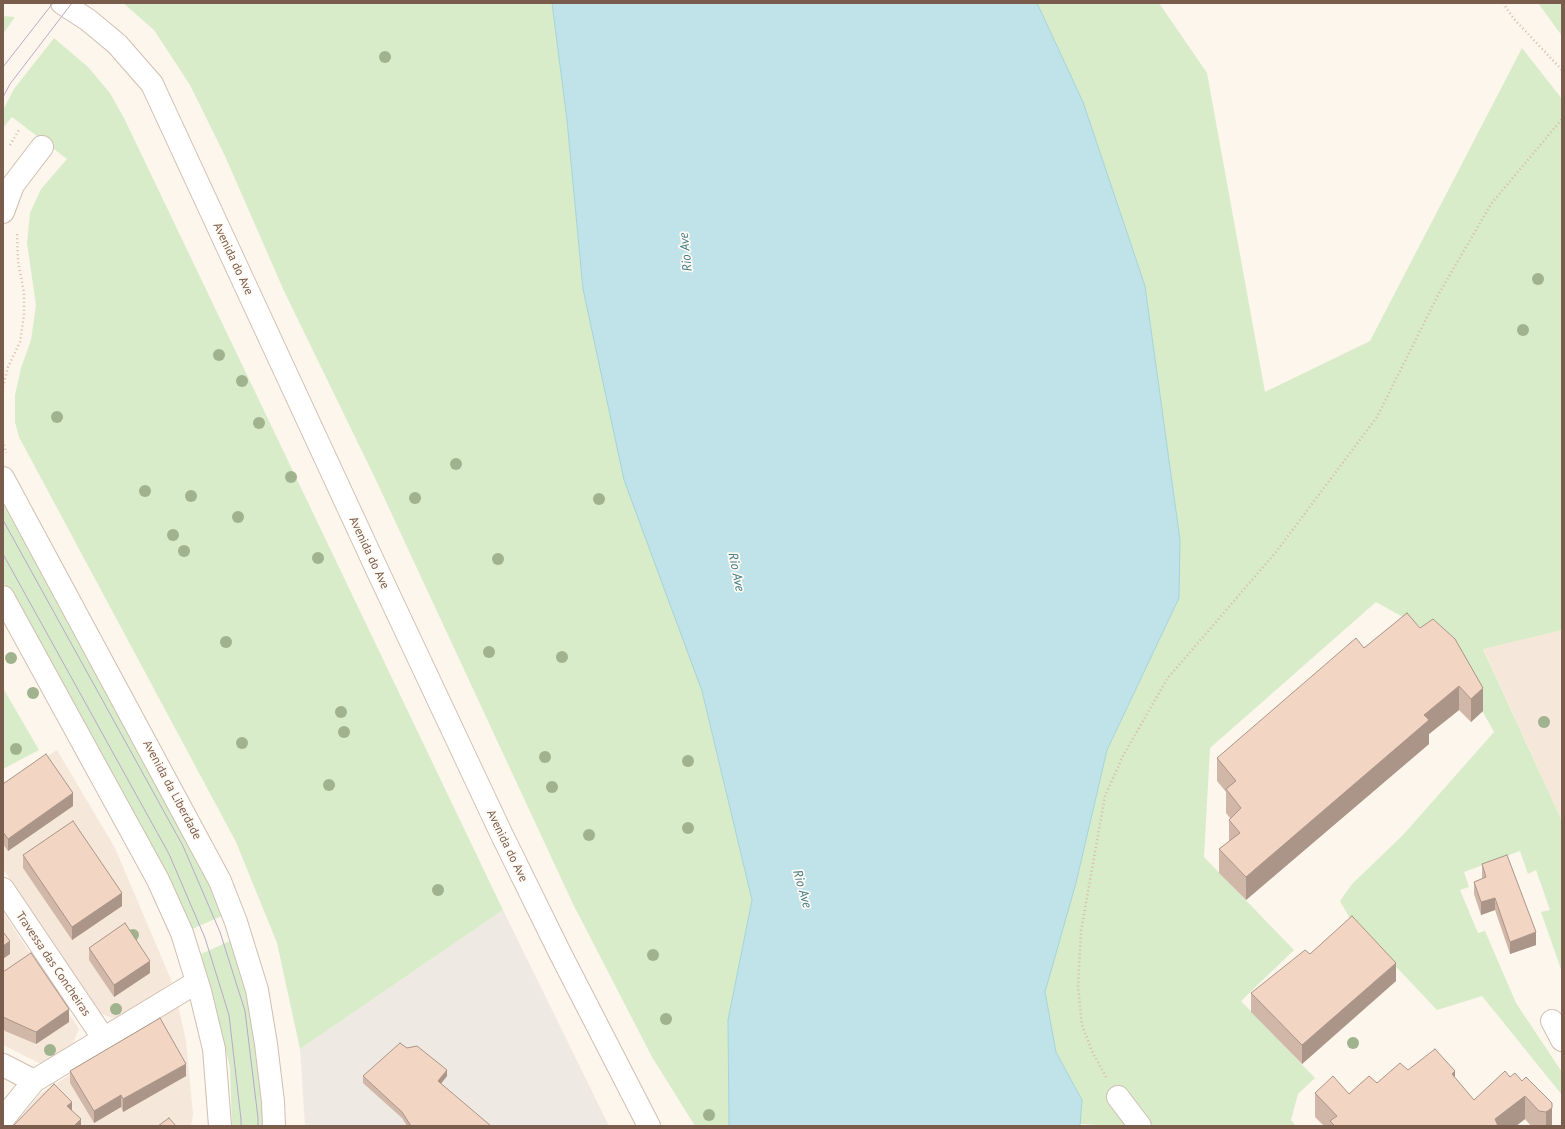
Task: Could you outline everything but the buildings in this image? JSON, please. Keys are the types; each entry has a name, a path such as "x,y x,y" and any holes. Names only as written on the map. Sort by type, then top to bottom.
{"street":[{"name":"Avenida do Ave","path":"62,3 88,20 117,44 152,84 501,833 560,953 650,1126"},
{"path":"3,172 31,139"},
{"path":"3,212 31,139"},
{"name":"Avenida da Liberdade","path":"3,478 220,881 236,922 257,990 266,1044 274,1126"},
{"path":"3,596 158,880 182,933 197,982 214,1049 220,1126"},
{"name":"Travessa das Concheiras","path":"3,889 104,1039"},
{"path":"3,1119 34,1081 197,982"},
{"path":"1552,1021 1562,1040"},
{"path":"3,1065 34,1081"},
{"path":"1118,1097 1140,1126"}],"path":[{"path":"1503,3 1514,19 1562,70"},
{"path":"1118,1097 1092,1051 1084,1031 1078,987 1081,931 1105,796 1123,756 1167,679 1276,552 1377,416 1437,298 1491,204 1562,119"},
{"path":"7,148 31,139"},
{"path":"3,387 8,366 20,342 24,315 24,293 18,261 16,236 18,230"}],"shaded area":[{"path":"1562,630 1562,821 1483,648"},
{"path":"57,750 115,848 172,982 120,1020 101,1014 3,869 3,783"},
{"path":"503,910 609,1126 305,1126 300,1049"},
{"path":"3,912 79,1029 70,1050 56,1062 41,1064 3,1045"},
{"path":"178,1005 186,1041 193,1114 191,1126 13,1126 40,1094"}],"green space":[{"path":"123,3 552,3 567,120 583,289 702,691 752,900 728,1020 729,1126 695,1126 652,1057 573,904 375,478 284,291 225,156 190,85 154,30"},
{"path":"1037,3 1159,3 1207,73 1265,392 1370,341 1522,48 1562,99 1562,630 1483,649 1562,821 1562,972 1541,912 1550,910 1536,870 1528,874 1520,851 1464,872 1469,887 1460,890 1478,933 1485,931 1516,1003 1562,1072 1562,1095 1482,996 1437,1010 1349,917 1340,901 1352,884 1403,835 1494,732 1455,662 1428,631 1376,602 1210,748 1204,857 1294,950 1241,1001 1315,1078 1298,1094 1291,1120 1296,1126 1101,1126 1079,1124 1082,1100 1056,1052 1045,992 1076,883 1107,750 1179,598 1180,540 1145,286 1083,102"},
{"path":"1538,3 1562,3 1562,36"},
{"path":"3,16 15,17 3,34"},
{"path":"54,38 88,67 110,93 124,118 503,910 300,1049 277,943 236,842 19,437 15,422 15,395 21,368 31,340 36,305 27,243 30,213 41,189 67,159 12,117 3,128 3,110 14,89"},
{"path":"10,502 226,914 188,931 166,880 3,581 3,506"},
{"path":"3,688 39,750 3,769"},
{"path":"232,940 251,1007 264,1126 232,1126 230,1067 201,954"}],"water":[{"name":"Rio Ave","path":"552,3 1037,3 1083,102 1145,286 1180,540 1179,598 1107,750 1076,883 1045,992 1056,1052 1082,1100 1080,1126 729,1126 728,1020 752,900 702,691 624,480 583,289 567,120"}],"tram line":[{"path":"3,67 53,3"},
{"path":"3,97 10,84 72,3"},
{"path":"3,520 183,846 220,932 245,1011 258,1126"},
{"path":"3,554 169,854 205,938 229,1015 241,1126"}]}
